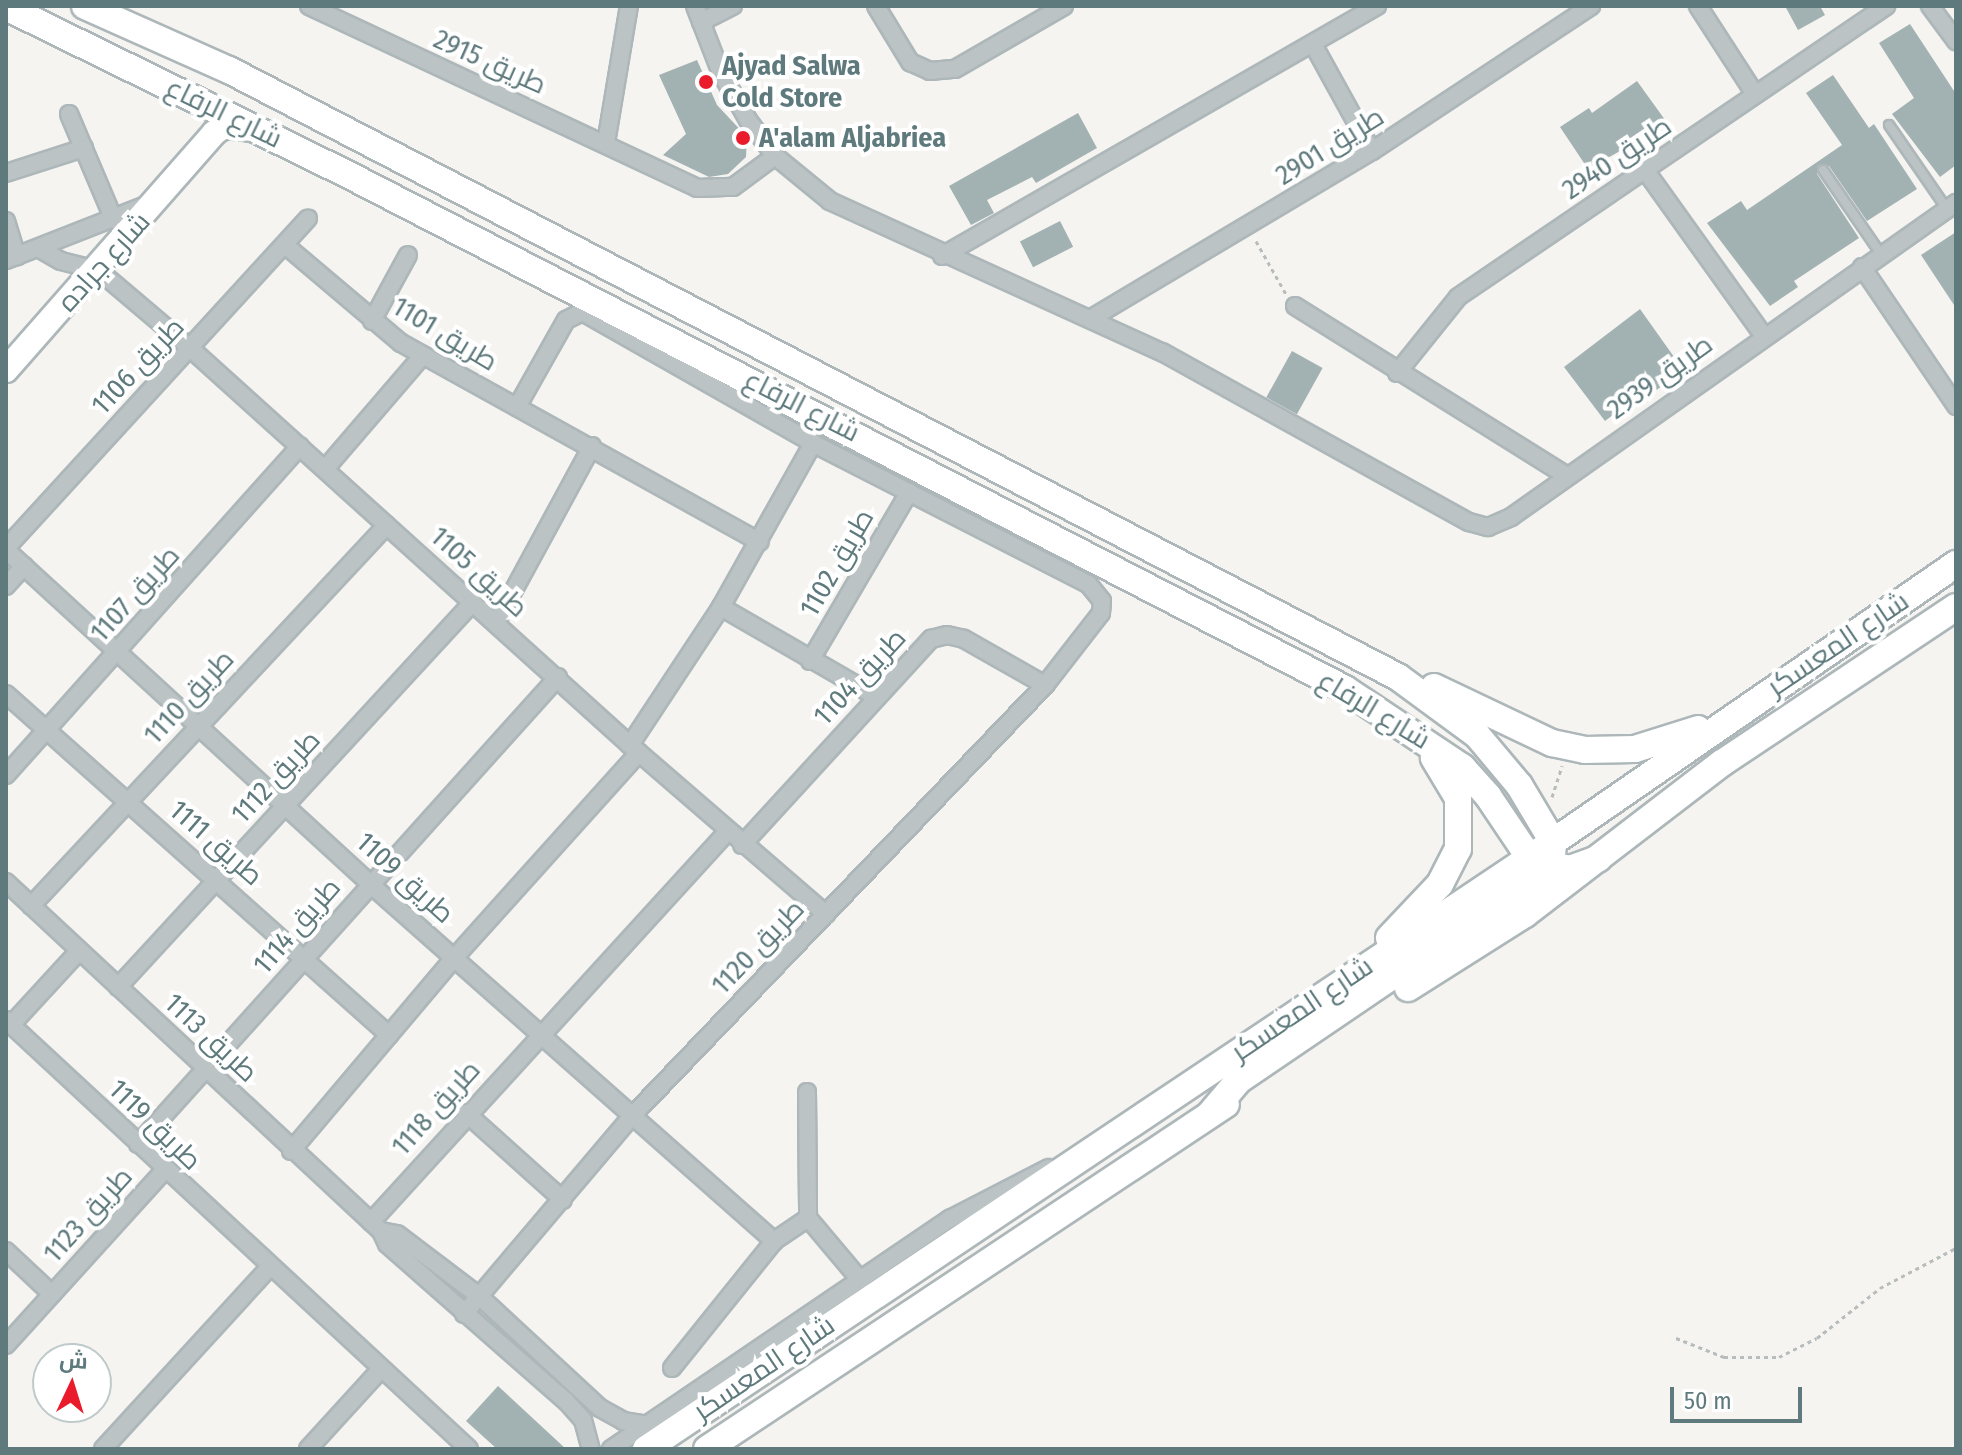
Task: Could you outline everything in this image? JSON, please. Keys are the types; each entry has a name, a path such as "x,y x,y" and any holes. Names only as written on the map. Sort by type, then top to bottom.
{"main road":[{"name":"شارع الرفاع","path":"85,6 229,70 1398,677 1477,735 1519,785 1544,856"},
{"path":"126,6 229,70"},
{"name":"شارع الرفاع","path":"21,10 842,426 1345,689 1462,767 1544,856"},
{"name":"شارع المعسكر","path":"647,1437 1097,1146 1359,970 1544,856 1720,722 1956,564"},
{"name":"شارع المعسكر","path":"707,1449 1211,1113 1525,914 1722,763 1956,607"},
{"path":"1398,677 1473,702 1552,743 1585,750 1635,749 1720,722"},
{"path":"1359,970 1440,884 1461,837 1458,798 1448,775 1398,722"},
{"path":"1211,1113 1238,1081 1544,856 1570,869 1598,859"}],"street":[{"name":"طريق 2915","path":"309,6 606,143 689,185 713,191 733,187 775,156"},
{"path":"606,143 629,6"},
{"path":"695,6 734,97 775,156 830,201 942,256 1090,319"},
{"path":"701,22 733,6"},
{"path":"876,6 910,62 930,71 955,69 1064,6"},
{"path":"942,256 1314,46 1377,6"},
{"name":"طريق 2901","path":"1090,319 1372,151 1591,6"},
{"path":"1698,6 1755,94"},
{"name":"طريق 2940","path":"1397,373 1458,297 1886,6"},
{"path":"1930,6 1956,41"},
{"path":"1314,46 1372,151"},
{"path":"176,89 199,113 199,151"},
{"path":"69,114 114,220"},
{"name":"شارع جراده","path":"6,370 224,126 262,131"},
{"path":"6,173 84,148"},
{"path":"1645,170 1763,335"},
{"path":"6,221 12,258 114,220 162,197"},
{"name":"طريق 2939","path":"1090,319 1162,352 1469,522 1488,527 1511,517 1763,335 1952,206"},
{"name":"طريق 1106","path":"6,549 308,218"},
{"name":"طريق 1101","path":"285,245 372,321 423,355 592,446 760,542"},
{"path":"40,249 61,261 98,270"},
{"path":"372,321 408,255"},
{"path":"1862,267 1956,406"},
{"name":"طريق 1105","path":"98,270 497,621 742,845 826,914"},
{"path":"1295,306 1397,373 1567,476"},
{"path":"517,407 566,320 582,312 813,443 909,492"},
{"path":"325,469 423,355"},
{"path":"291,1151 634,749 760,542 813,443"},
{"name":"طريق 1107","path":"6,775 300,446"},
{"path":"497,621 592,446"},
{"name":"طريق 1120","path":"464,1314 633,1115 1045,685 1096,623 1102,601 1088,584 909,492"},
{"name":"طريق 1102","path":"810,661 909,492"},
{"name":"طريق 1110","path":"31,906 387,525"},
{"name":"طريق 1109","path":"6,549 369,883 774,1241"},
{"path":"6,586 24,566"},
{"name":"طريق 1112","path":"118,987 473,602"},
{"name":"طريق 1102","path":"721,607 875,696"},
{"name":"طريق 1104","path":"742,845 875,696 931,639 947,635 1045,685"},
{"name":"طريق 1114","path":"207,1068 369,883 558,677"},
{"name":"طريق 1111","path":"6,694 130,801 389,1035"},
{"name":"طريق 1118","path":"376,1226 466,1113 728,831"},
{"name":"طريق 1113","path":"6,882 207,1068 291,1151 376,1226 387,1244 566,1401 583,1420 591,1449"},
{"path":"9,1022 79,951"},
{"name":"طريق 1119","path":"9,1022 164,1171 469,1449"},
{"path":"138,1144 207,1068"},
{"path":"807,1092 808,1218 861,1281"},
{"path":"466,1113 563,1200"},
{"path":"611,1449 647,1437 861,1281 983,1200 1097,1146"},
{"name":"طريق 1123","path":"6,1345 164,1171"},
{"path":"672,1368 774,1241 808,1218"},
{"name":"طريق 1113","path":"376,1226 397,1234 479,1296 600,1408 647,1437"},
{"name":"طريق 1123","path":"6,1251 52,1294"},
{"path":"103,1449 269,1268"},
{"path":"308,1449 381,1369"}],"lane":[{"path":"1889,125 1952,206"},
{"path":"1823,170 1881,254"}],"path":[{"path":"1249,227 1295,306"},
{"path":"1676,1338 1737,1360 1779,1357 1817,1338 1880,1288 1956,1248"}],"building":[{"path":"1785,6 1820,6 1825,15 1798,30"},
{"path":"1910,24 1956,94 1956,165 1940,177 1892,114 1914,98 1879,43"},
{"path":"697,60 717,105 747,137 746,157 728,174 709,177 663,155 686,134 659,75"},
{"path":"1833,75 1869,128 1874,124 1917,189 1867,221 1829,166 1818,165 1817,174 1859,238 1794,281 1798,287 1770,306 1707,223 1741,201 1747,210 1842,145 1806,93"},
{"path":"1637,81 1668,124 1588,169 1560,127 1589,108 1592,113"},
{"path":"1078,113 1097,148 1036,183 1032,177 987,200 994,213 971,225 949,186"},
{"path":"1060,221 1073,247 1033,267 1020,241"},
{"path":"1956,232 1956,308 1921,255"},
{"path":"1640,309 1684,371 1652,393 1648,388 1605,421 1564,367"},
{"path":"1292,351 1323,368 1297,414 1266,397"},
{"path":"498,1386 566,1449 497,1449 466,1421"}],"place":[{"name":"Ajyad Salwa Cold Store","path":"706,82"},
{"name":"A'alam Aljabriea","path":"743,138"}]}
